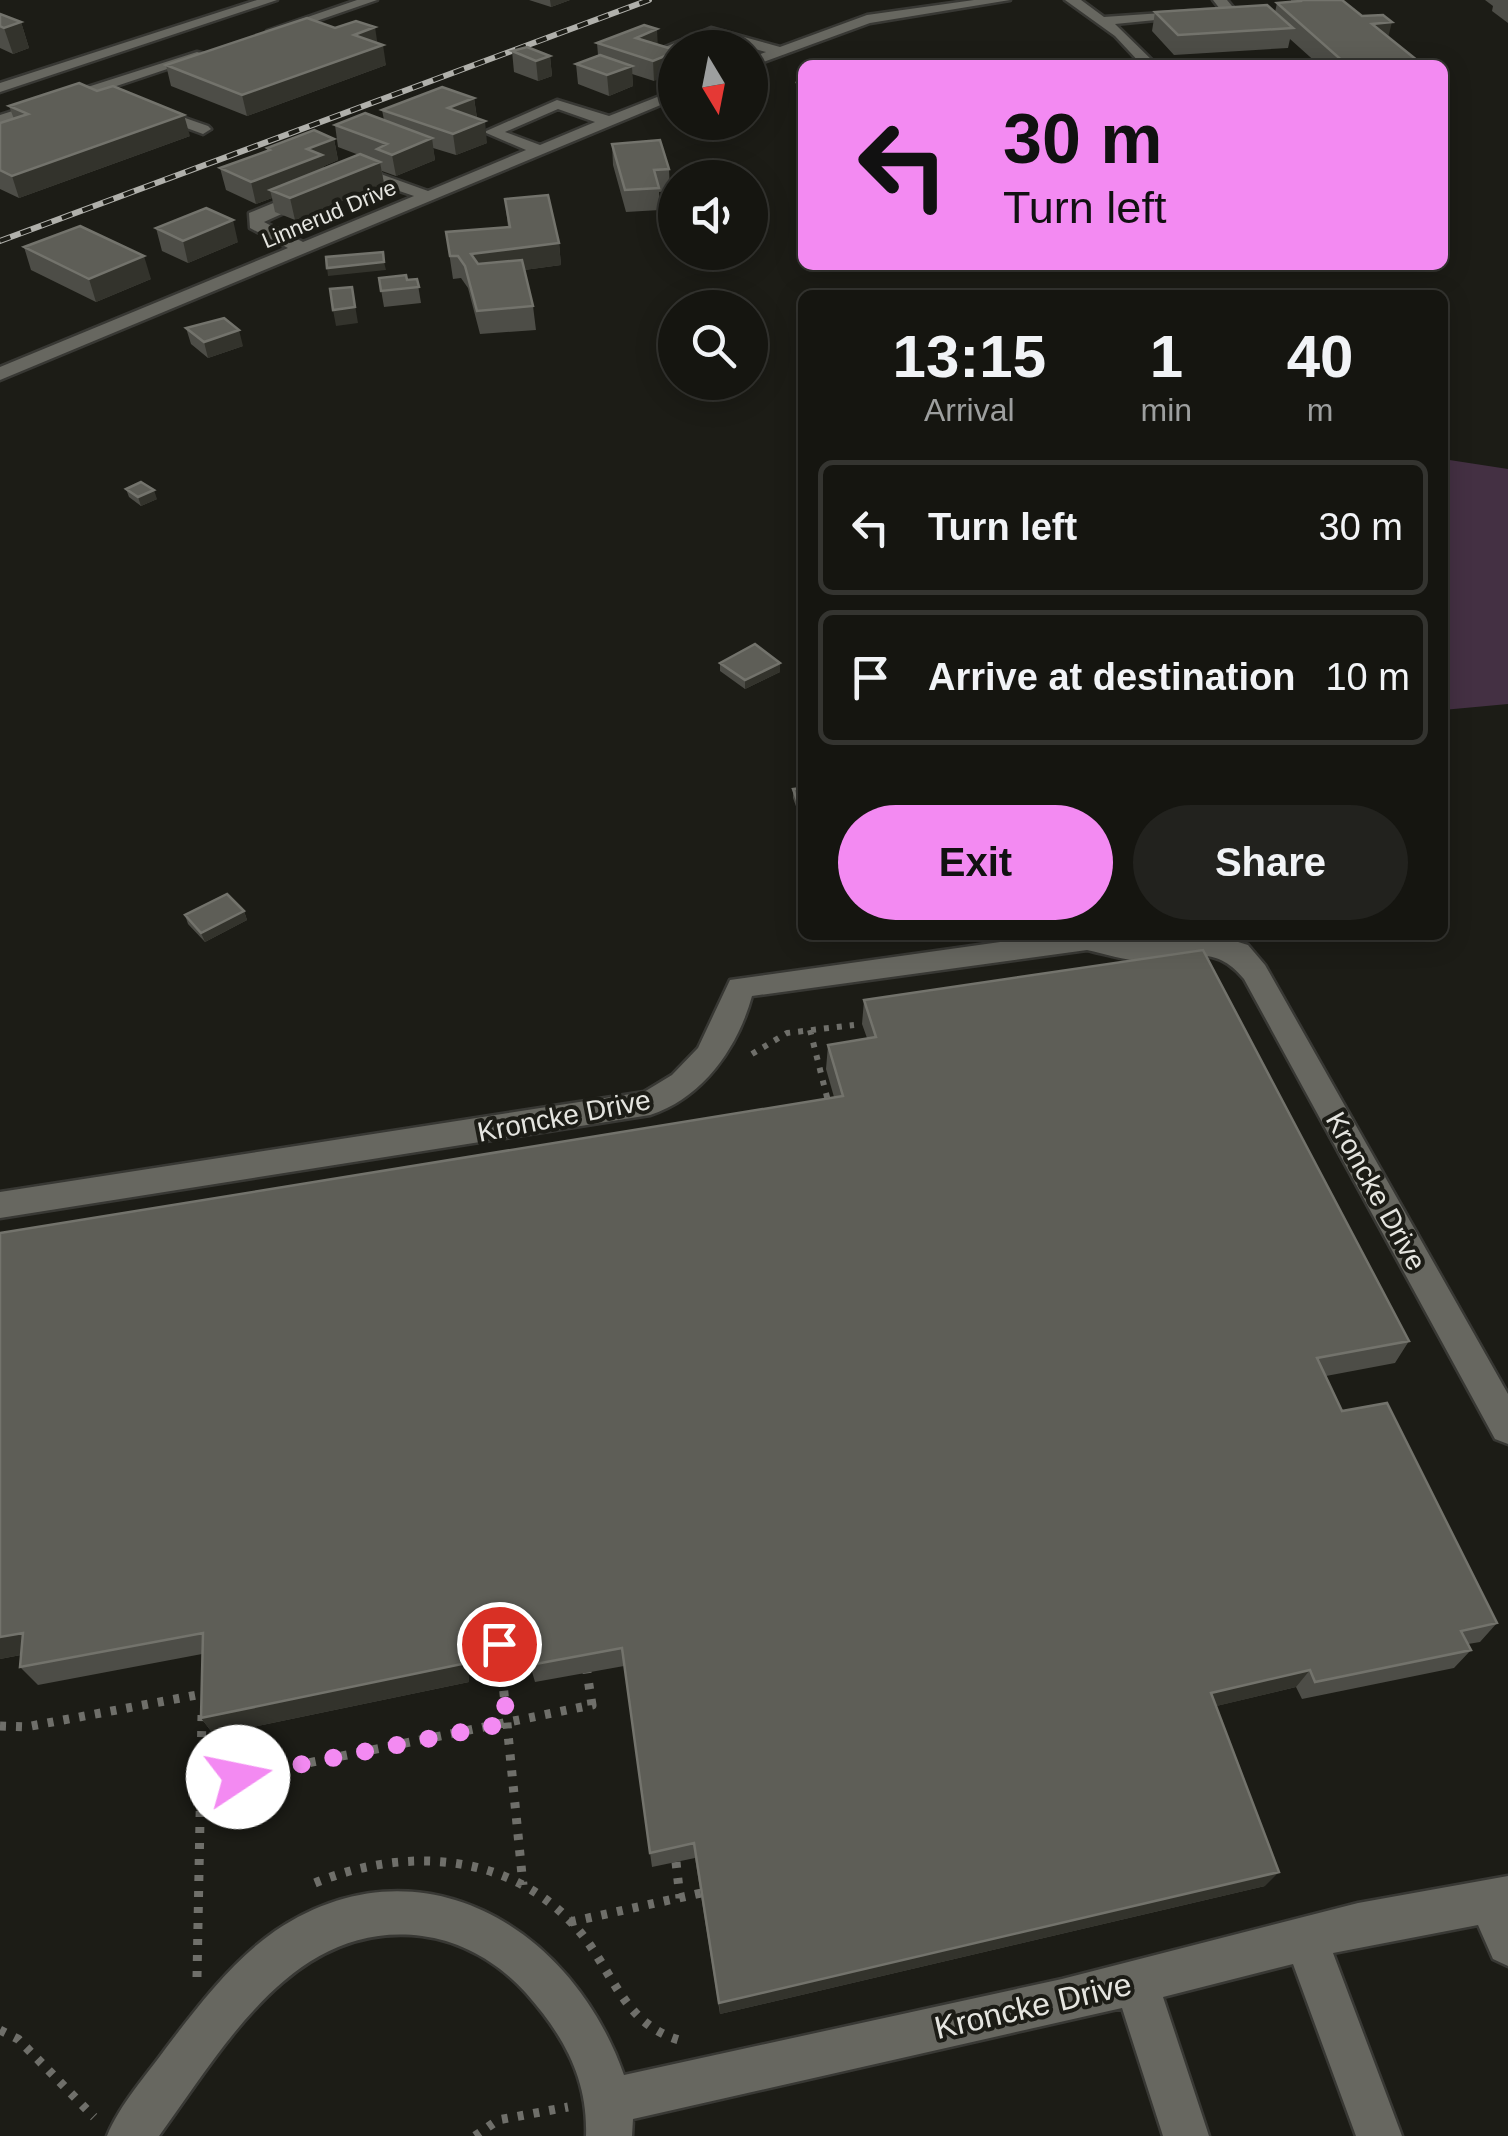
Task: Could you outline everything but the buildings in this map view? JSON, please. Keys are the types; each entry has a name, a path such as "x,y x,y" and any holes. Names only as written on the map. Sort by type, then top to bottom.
{"street":[{"path":"0,88 270,0"},
{"path":"254,37 370,0"},
{"path":"768,55 827,30 885,14 1003,0"},
{"path":"1072,0 1120,33 1145,60"},
{"path":"1101,21 1230,12 1220,0"},
{"path":"249,7 299,23"},
{"path":"0,120 213,51 167,34"},
{"path":"768,48 778,51"},
{"path":"52,70 203,129"},
{"name":"Linnerud Drive","path":"0,374 658,101"},
{"path":"540,150 492,132 558,104 609,121"},
{"path":"304,250 265,230 255,217 361,172 428,196"},
{"name":"Kroncke Drive","path":"0,1205 650,1103 674,1092 706,1060 729,1023 740,987 1062,940"},
{"name":"Kroncke Drive","path":"1087,940 1142,950 1213,945 1238,952 1247,960 1508,1428"},
{"name":"Kroncke Drive","path":"610,2118 1305,1938 1499,1900 1508,1944"},
{"path":"115,2130 263,1971 306,1938 331,1924 369,1914 412,1912 455,1918 518,1953 570,2006 602,2065 610,2118"},
{"path":"1305,1938 1379,2136"},
{"path":"1136,1982 1186,2136"}],"path":[{"path":"810,1030 834,1110 813,1114"},
{"path":"499,1644 523,1885"},
{"path":"200,1784 592,1705 587,1672"},
{"path":"197,1998 202,1680"},
{"path":"0,1726 26,1727 202,1694"},
{"path":"676,1862 680,1898"},
{"path":"570,1922 701,1893"},
{"path":"0,2030 18,2039 115,2130"},
{"path":"475,2136 510,2116 610,2118"}],"shaded area":[{"path":"1448,460 1508,469 1508,704 1448,710"}],"railway":[{"path":"0,241 649,0"}],"route":[{"path":"238,1777 507,1723 499,1644"}]}
